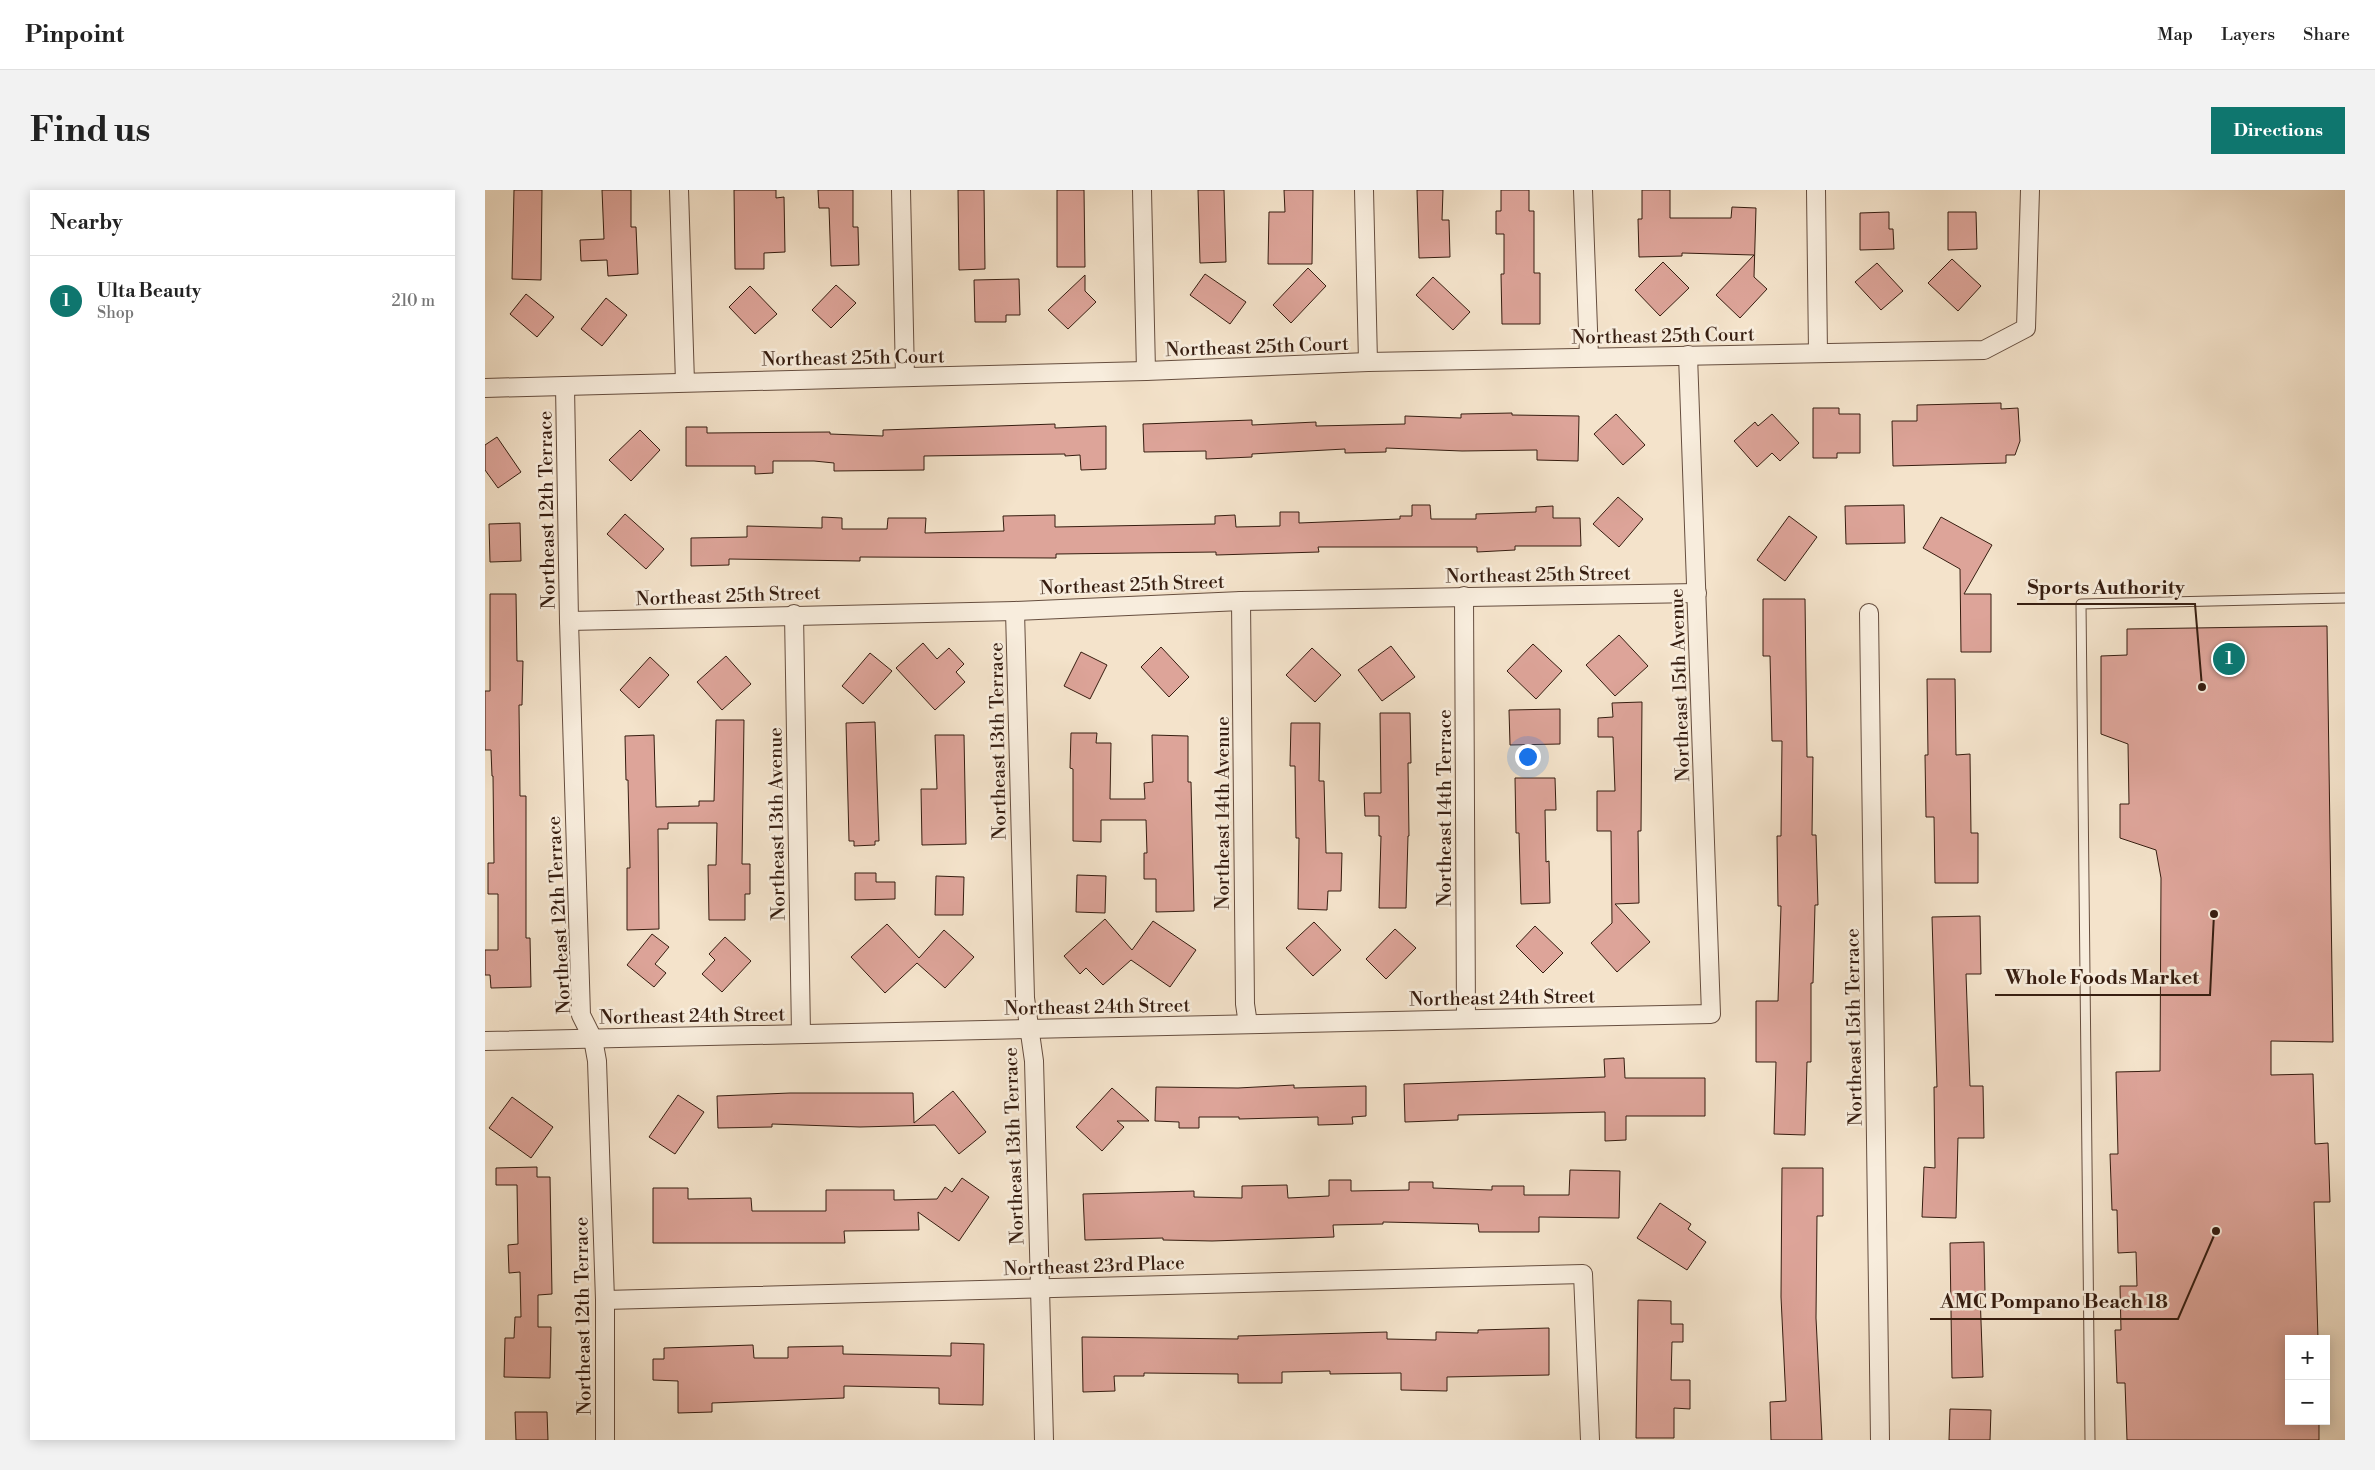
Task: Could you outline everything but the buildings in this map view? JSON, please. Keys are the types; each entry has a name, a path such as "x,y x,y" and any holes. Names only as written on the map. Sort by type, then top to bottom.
{"street":[{"path":"679,190 685,382"},
{"path":"901,190 905,377"},
{"path":"1141,190 1147,371"},
{"path":"1363,190 1368,362"},
{"path":"1583,190 1589,357"},
{"path":"1816,190 1817,353"},
{"name":"Northeast 25th Court","path":"485,388 1147,371 1368,362 1984,350 2026,328 2030,190"},
{"name":"Northeast 15th Avenue","path":"1688,355 1711,1014"},
{"name":"Northeast 12th Terrace","path":"565,386 569,621 581,1015 593,1039 597,1061 605,1300 605,1440"},
{"name":"Northeast 25th Street","path":"569,621 1015,610 1241,601 1697,593"},
{"name":"Northeast 14th Terrace","path":"1465,596 1466,1019"},
{"name":"Northeast 14th Avenue","path":"1241,601 1245,1004 1247,1024"},
{"name":"Northeast 13th Terrace","path":"1015,610 1025,998 1034,1062 1044,1440"},
{"name":"Northeast 15th Terrace","path":"1869,613 1880,1440"},
{"name":"Northeast 13th Avenue","path":"794,614 801,1034"},
{"name":"Northeast 24th Street","path":"485,1041 1711,1014"},
{"name":"Northeast 23rd Place","path":"605,1300 1583,1274 1590,1440"}],"lane":[{"path":"2091,1440 2081,604 2345,598"}],"place":[{"name":"Ulta Beauty","path":"2229,659"},
{"name":"Sports Authority","path":"2202,687"},
{"name":"Whole Foods Market","path":"2214,914"},
{"name":"AMC Pompano Beach 18","path":"2216,1231"}]}
